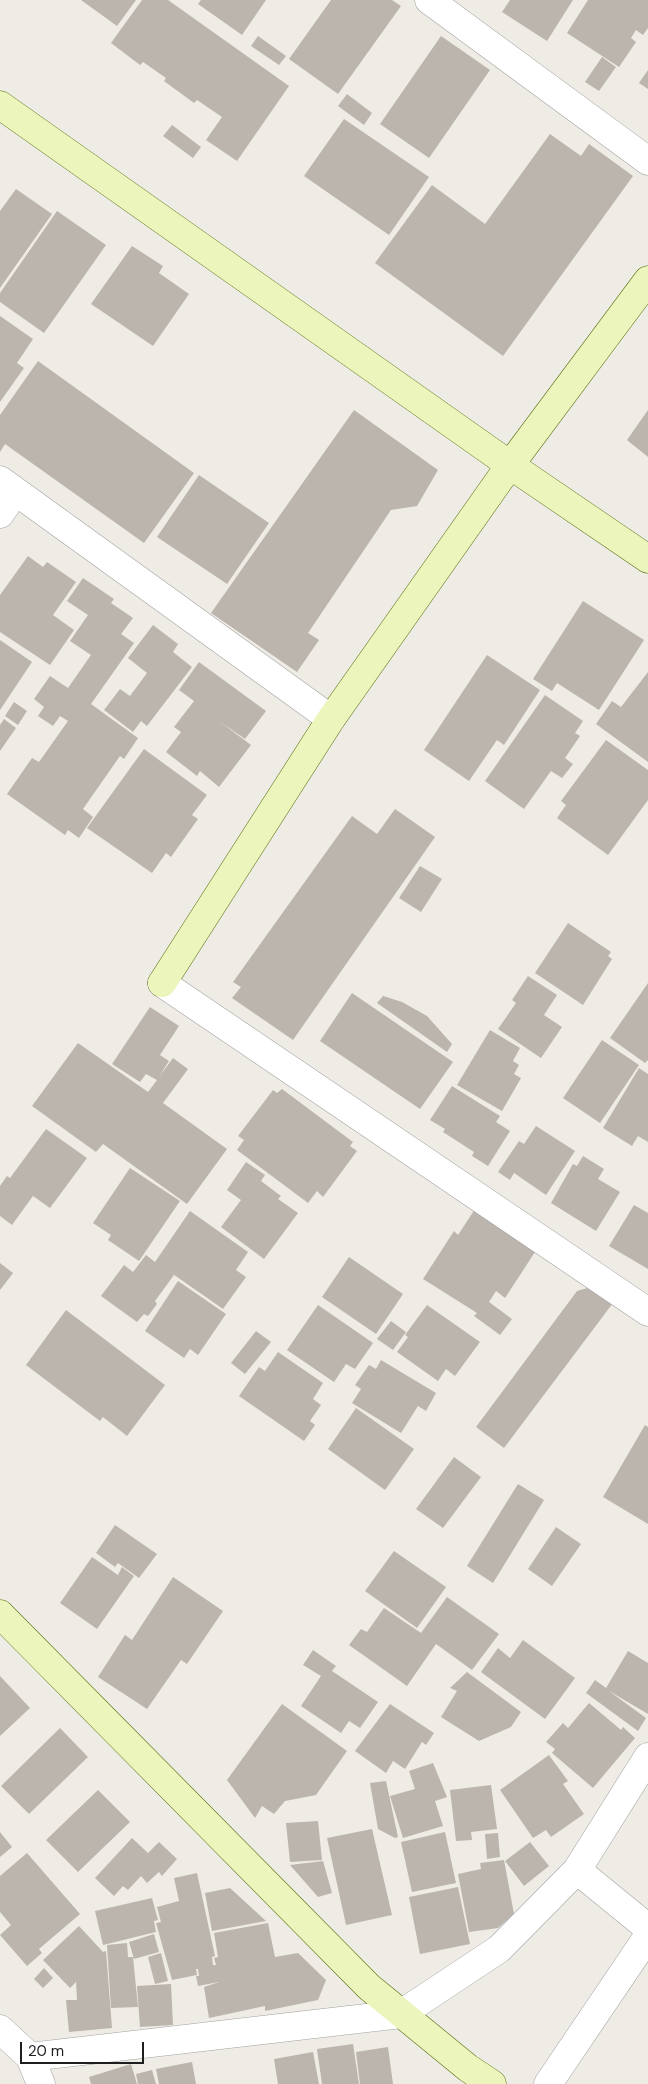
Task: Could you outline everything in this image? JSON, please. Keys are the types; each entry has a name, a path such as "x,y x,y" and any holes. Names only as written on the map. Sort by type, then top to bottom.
{"street":[{"path":"429,0 648,161"},
{"path":"0,105 510,465 648,558"},
{"path":"648,280 510,465 331,719 162,982 648,1312"},
{"path":"0,514 8,486 331,719"},
{"path":"0,1614 369,1988 468,2068 492,2084"},
{"path":"30,2057 401,2014 499,1949 577,1870 648,1758"},
{"path":"577,1870 648,1928"},
{"path":"548,2084 648,1936"},
{"path":"0,2029 30,2057 41,2084"}],"building":[{"path":"81,0 136,0 117,26"},
{"path":"142,0 168,0 289,86 237,161 206,140 222,117 197,100 194,103 164,81 166,78 143,62 140,65 111,43"},
{"path":"201,0 266,0 242,35 198,4"},
{"path":"331,0 392,0 401,6 338,94 289,59"},
{"path":"510,0 573,0 547,41 502,12"},
{"path":"588,0 648,0 648,28 643,35 636,30 631,38 636,42 619,67 567,33"},
{"path":"258,36 286,56 279,65 251,46"},
{"path":"441,36 490,70 429,158 380,124"},
{"path":"602,57 616,67 599,91 585,82"},
{"path":"648,70 648,89 639,83"},
{"path":"347,94 372,113 364,125 338,106"},
{"path":"344,119 429,177 389,235 304,176"},
{"path":"172,125 201,147 193,158 163,136"},
{"path":"550,134 581,156 589,144 633,176 503,356 375,263 432,185 485,224"},
{"path":"16,189 52,214 0,288 0,211"},
{"path":"57,211 106,245 44,333 0,302 0,293"},
{"path":"132,246 163,266 159,273 189,294 153,346 91,304"},
{"path":"0,316 33,339 17,363 24,368 0,402"},
{"path":"38,361 194,473 144,543 5,444 0,452 0,415"},
{"path":"354,410 438,470 417,506 391,510 308,633 319,640 297,672 211,613"},
{"path":"648,410 648,457 627,440"},
{"path":"199,475 269,523 227,584 157,537"},
{"path":"28,556 43,567 47,562 76,582 53,615 74,630 50,665 0,632 0,595"},
{"path":"83,578 114,599 111,603 133,618 121,634 134,643 91,704 138,738 124,759 120,756 83,809 93,817 79,838 68,830 65,835 7,794 32,758 39,762 68,721 60,716 53,726 38,716 44,707 34,699 50,676 68,688 91,655 70,641 88,615 67,601"},
{"path":"583,601 644,640 599,710 557,683 552,691 533,679"},
{"path":"153,625 178,644 173,652 192,667 147,726 141,721 133,732 104,710 120,689 130,696 147,673 128,658"},
{"path":"0,640 32,662 0,710"},
{"path":"487,655 540,690 504,745 497,740 469,781 424,750"},
{"path":"199,662 266,711 245,739 219,721 251,745 219,787 200,771 197,776 166,752 181,732 174,727 194,701 179,690"},
{"path":"648,672 648,762 596,724 612,701 621,707"},
{"path":"545,695 583,721 575,733 580,736 565,758 573,764 562,778 551,771 524,809 485,781"},
{"path":"14,702 27,711 18,725 5,716"},
{"path":"4,719 16,728 0,751 0,725"},
{"path":"606,740 648,770 648,800 608,855 557,818 566,805 561,801"},
{"path":"144,749 207,795 192,815 198,819 171,857 166,853 152,873 87,828"},
{"path":"395,809 435,837 293,1040 232,998 241,987 233,982 352,816 377,834"},
{"path":"420,866 442,879 421,912 399,898"},
{"path":"568,923 611,952 608,956 612,959 583,1005 535,973"},
{"path":"528,976 557,995 544,1015 562,1027 541,1058 498,1029 516,1003 512,1000"},
{"path":"648,983 648,1060 645,1063 610,1038"},
{"path":"352,993 453,1062 420,1109 320,1041"},
{"path":"383,996 402,1002 427,1016 452,1044 447,1052 377,1003"},
{"path":"150,1007 179,1026 160,1055 169,1061 159,1077 173,1058 188,1069 163,1103 227,1149 187,1204 103,1144 96,1152 32,1106 78,1043 148,1092 157,1080 146,1074 140,1082 112,1064"},
{"path":"490,1030 520,1048 513,1061 519,1065 514,1074 521,1078 502,1111 457,1085"},
{"path":"602,1040 639,1065 600,1123 563,1098"},
{"path":"639,1068 648,1074 648,1142 638,1136 632,1146 603,1128"},
{"path":"452,1086 500,1116 496,1122 510,1131 488,1166 472,1156 474,1152 443,1132 445,1129 430,1120"},
{"path":"282,1089 353,1142 350,1146 357,1151 323,1197 317,1191 308,1203 237,1150 244,1140 238,1136 273,1090 277,1093"},
{"path":"536,1126 575,1151 546,1195 514,1173 510,1180 498,1172 519,1141 524,1144"},
{"path":"46,1129 87,1158 50,1208 33,1196 12,1225 0,1216 0,1186 7,1176 10,1178"},
{"path":"583,1156 604,1169 598,1179 620,1192 596,1231 551,1203 573,1164 577,1166"},
{"path":"246,1162 265,1175 261,1181 281,1196 278,1199 298,1213 264,1259 221,1227 241,1200 227,1190"},
{"path":"130,1168 180,1201 139,1261 108,1240 111,1235 93,1223"},
{"path":"634,1205 648,1213 648,1269 609,1246"},
{"path":"475,1209 537,1249 505,1298 496,1291 489,1302 512,1319 500,1335 474,1316 477,1313 423,1279 454,1231 458,1235"},
{"path":"190,1211 248,1252 236,1270 246,1277 223,1309 157,1263 174,1275 155,1301 157,1304 148,1316 144,1314 137,1322 101,1296 124,1265 133,1272 146,1255 155,1262"},
{"path":"349,1257 403,1294 376,1334 322,1297"},
{"path":"0,1263 13,1273 0,1290"},
{"path":"178,1281 226,1314 198,1355 190,1349 184,1358 145,1331"},
{"path":"591,1287 613,1303 504,1448 476,1427 577,1291"},
{"path":"318,1305 373,1343 355,1369 346,1364 334,1382 287,1350"},
{"path":"427,1305 480,1342 455,1376 446,1369 438,1381 397,1352 408,1337 405,1335"},
{"path":"66,1310 165,1385 127,1436 103,1417 100,1421 26,1365"},
{"path":"391,1321 406,1332 393,1350 377,1339"},
{"path":"256,1331 271,1342 245,1374 231,1363"},
{"path":"278,1352 323,1383 313,1399 321,1405 310,1421 315,1425 304,1441 239,1396 259,1367 265,1371"},
{"path":"381,1360 436,1393 426,1411 418,1406 401,1433 352,1403 361,1389 355,1385 369,1365 376,1369"},
{"path":"356,1408 414,1449 385,1490 328,1449"},
{"path":"645,1425 648,1427 648,1524 603,1497"},
{"path":"454,1457 481,1477 443,1528 416,1509"},
{"path":"518,1484 544,1500 493,1583 467,1566"},
{"path":"115,1525 157,1554 139,1578 118,1563 115,1567 96,1553"},
{"path":"556,1527 581,1544 552,1586 528,1569"},
{"path":"394,1551 446,1587 417,1628 365,1591"},
{"path":"92,1557 118,1575 122,1567 134,1576 97,1629 60,1603"},
{"path":"173,1577 223,1611 187,1664 181,1660 147,1709 98,1677 125,1635 132,1640"},
{"path":"447,1597 499,1634 472,1670 436,1644 407,1686 349,1645 361,1629 367,1632 384,1608 421,1633"},
{"path":"523,1640 575,1678 545,1719 481,1672 498,1648 510,1658"},
{"path":"313,1650 336,1666 332,1671 378,1702 360,1728 349,1721 341,1733 301,1706 321,1676 303,1665"},
{"path":"628,1651 648,1663 648,1714 609,1691 646,1718 638,1731 586,1693 595,1680 606,1688"},
{"path":"467,1672 521,1712 511,1727 479,1741 441,1717 457,1691 450,1688"},
{"path":"0,1676 30,1708 0,1736"},
{"path":"589,1703 621,1730 623,1727 635,1738 593,1788 552,1753 555,1749 546,1742 563,1723 568,1728"},
{"path":"282,1704 347,1751 316,1795 285,1801 274,1814 262,1806 255,1818 227,1780"},
{"path":"390,1704 434,1733 426,1745 422,1742 405,1769 393,1761 386,1773 355,1751"},
{"path":"60,1728 88,1757 29,1814 1,1786"},
{"path":"549,1755 568,1781 563,1784 584,1814 551,1837 546,1830 533,1838 500,1790"},
{"path":"433,1763 447,1797 435,1801 443,1826 403,1838 390,1796 415,1789 409,1771"},
{"path":"386,1781 398,1837 395,1838 378,1829 370,1783"},
{"path":"491,1785 497,1829 471,1832 472,1840 456,1841 450,1790"},
{"path":"98,1790 130,1822 78,1872 46,1840"},
{"path":"318,1821 322,1860 290,1862 286,1823"},
{"path":"372,1829 392,1915 346,1925 327,1838"},
{"path":"0,1832 12,1847 0,1857"},
{"path":"445,1832 456,1883 412,1892 401,1842"},
{"path":"498,1833 500,1857 487,1859 485,1834"},
{"path":"132,1838 148,1853 159,1842 177,1859 162,1876 159,1872 147,1883 141,1876 128,1890 123,1886 114,1896 95,1878"},
{"path":"530,1842 549,1866 524,1886 505,1861"},
{"path":"27,1853 80,1914 39,1949 42,1953 27,1966 0,1935 11,1925 0,1912 0,1876"},
{"path":"504,1860 514,1914 498,1928 469,1932 458,1874 481,1869 480,1863"},
{"path":"323,1861 332,1893 318,1897 290,1865"},
{"path":"197,1873 215,1956 212,1957 213,1965 216,1965 214,1958 218,1957 214,1933 268,1923 275,1957 298,1953 326,1980 318,2000 265,2011 265,2006 209,2018 204,1987 219,1982 198,1986 196,1976 199,1976 198,1969 196,1969 197,1975 172,1980 156,1923 161,1922 157,1907 179,1901 174,1878"},
{"path":"458,1887 470,1944 420,1954 409,1897"},
{"path":"230,1888 266,1921 212,1931 205,1893"},
{"path":"152,1898 158,1920 154,1921 156,1932 103,1945 95,1911"},
{"path":"79,1926 103,1952 106,1951 112,2028 69,2032 66,2000 77,2000 76,1982 70,1988 43,1960"},
{"path":"154,1934 159,1952 134,1959 129,1942"},
{"path":"127,1943 128,1957 133,1957 138,2007 111,2008 107,1945"},
{"path":"161,1953 168,1981 155,1984 148,1957"},
{"path":"44,1968 53,1978 43,1988 34,1979"},
{"path":"171,1984 173,2025 140,2027 137,1986"},
{"path":"353,2044 359,2084 322,2084 317,2049"},
{"path":"388,2047 393,2084 360,2084 356,2052"},
{"path":"313,2052 319,2084 278,2084 274,2059"},
{"path":"192,2062 196,2084 159,2084 156,2069"},
{"path":"131,2064 137,2084 91,2084 89,2077"},
{"path":"152,2070 156,2084 138,2084 136,2074"}]}
